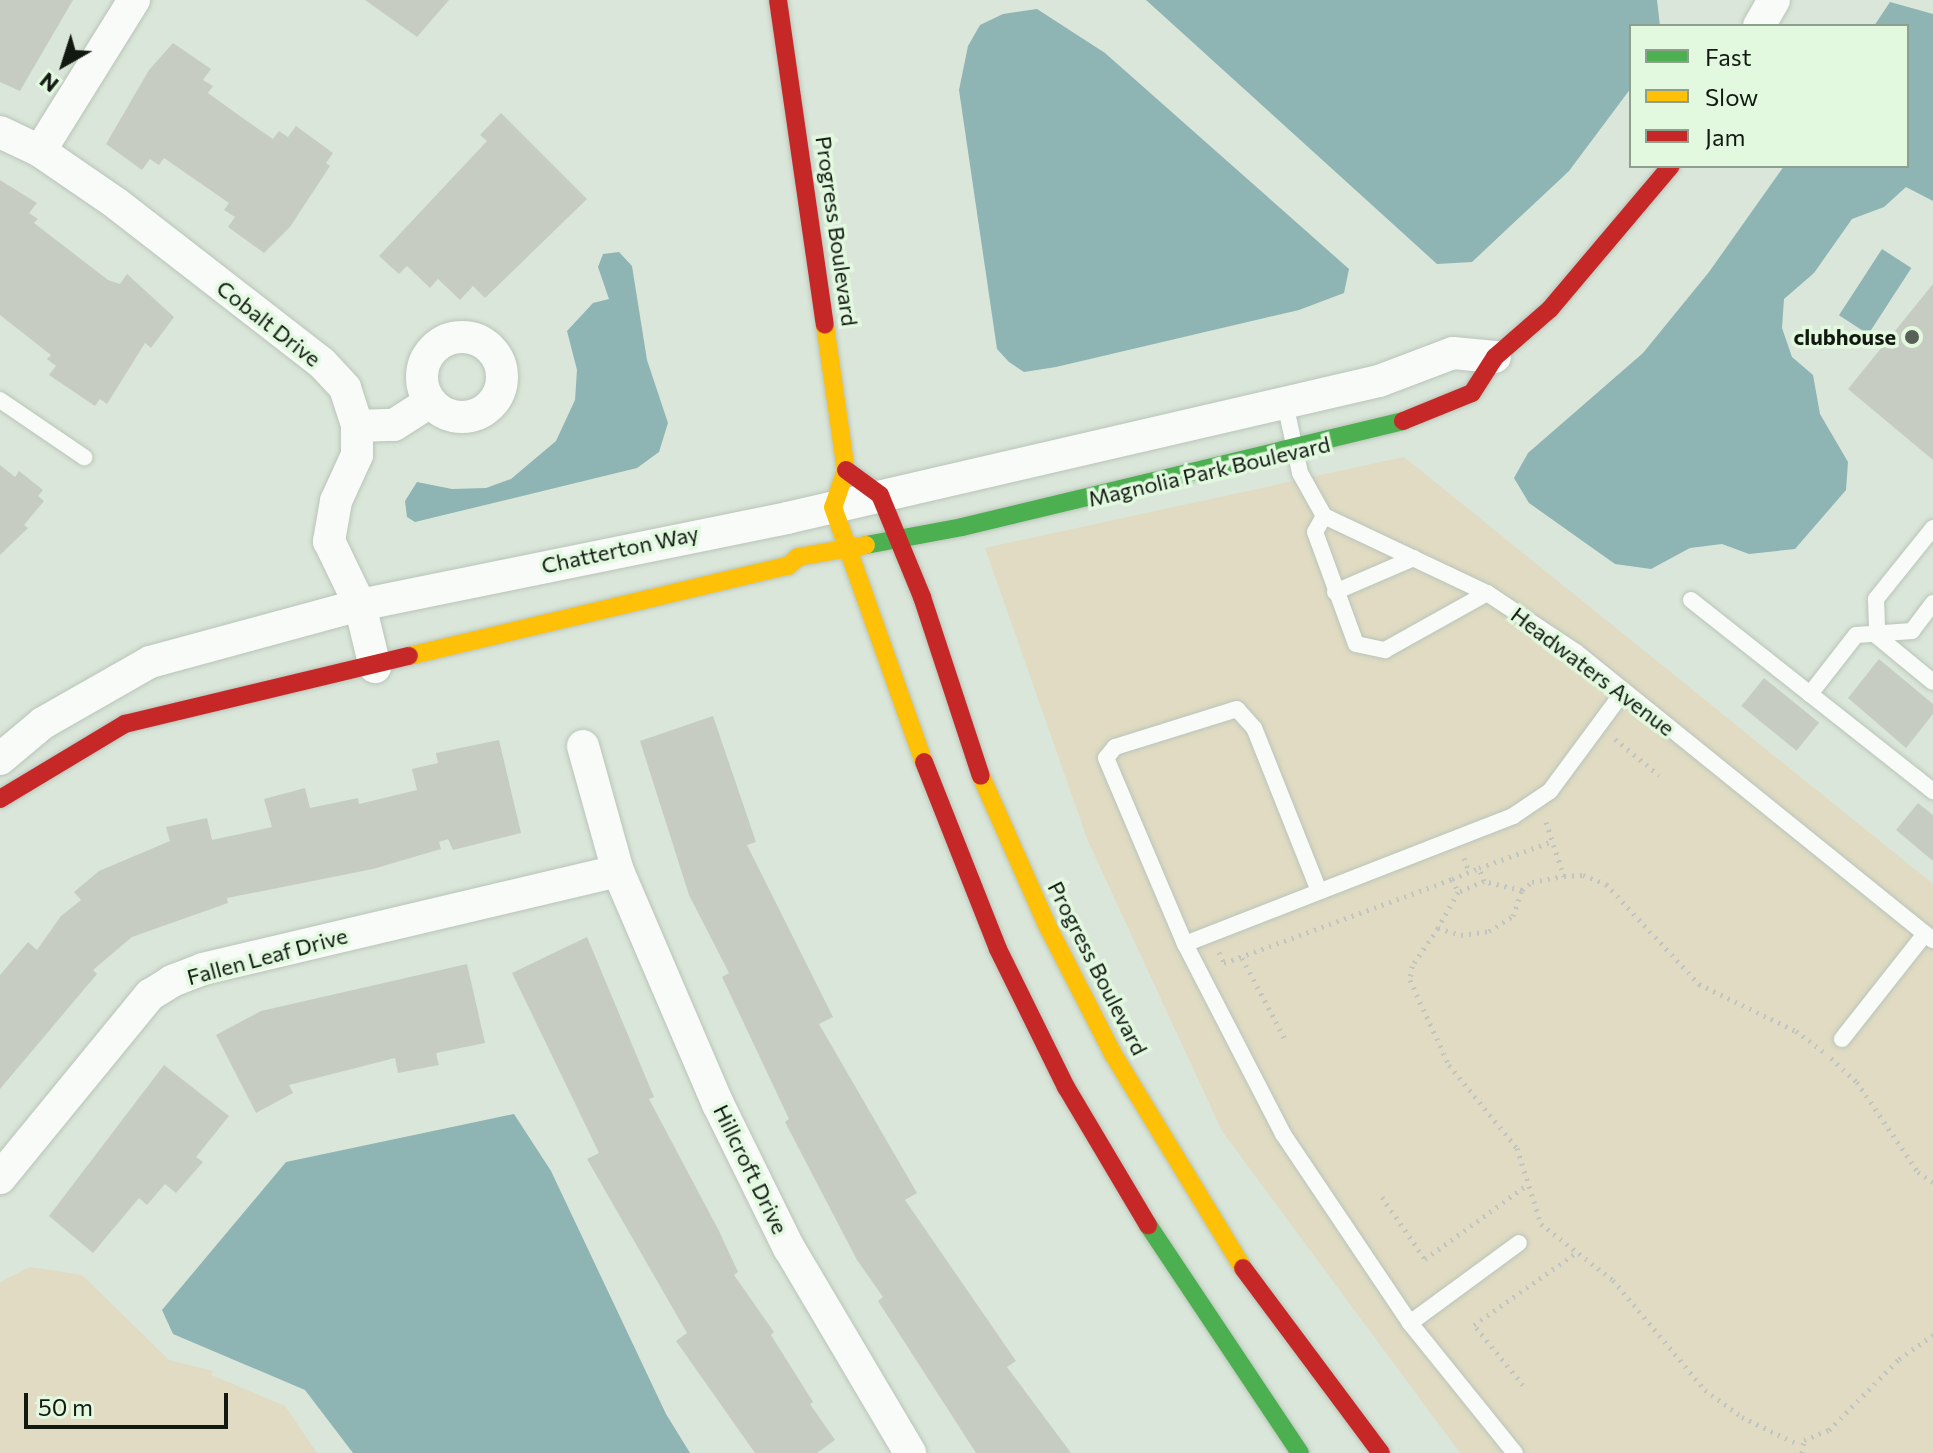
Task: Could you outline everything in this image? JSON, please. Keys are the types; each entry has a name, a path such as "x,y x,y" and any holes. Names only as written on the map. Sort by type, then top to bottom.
{"main road":[{"name":"Progress Boulevard","path":"778,0 846,470 833,507"},
{"name":"Magnolia Park Boulevard","path":"375,667 788,566 798,557 898,540 1295,453 1384,429 1472,393 1495,357 1550,309 1669,168"},
{"path":"846,470 880,495"},
{"name":"Progress Boulevard","path":"880,495 980,775 1047,925 1107,1041 1212,1224 1330,1391 1381,1453"},
{"path":"833,507 938,801 998,949 1053,1060 1169,1261 1300,1453"},
{"path":"0,799 125,724 375,667"}],"street":[{"path":"40,151 134,0"},
{"path":"1760,24 1774,0"},
{"name":"Cobalt Drive","path":"0,132 40,151 322,363 345,388 357,426 357,455 336,501 329,541 360,605"},
{"path":"880,495 1379,381 1453,353 1495,357"},
{"path":"357,426 394,425 430,402"},
{"name":"Chatterton Way","path":"0,759 43,723 150,662 360,605 880,495"},
{"path":"360,605 375,667"},
{"name":"Hillcroft Drive","path":"583,746 618,871 718,1104 789,1248 910,1453"},
{"name":"Fallen Leaf Drive","path":"0,1178 150,995 172,981 203,969 618,871"}],"lane":[{"path":"0,400 84,457"},
{"path":"1285,403 1295,453 1324,516 1315,532 1356,644 1385,650 1487,593"},
{"name":"Headwaters Avenue","path":"1324,516 1487,593 1624,691 1929,937"},
{"path":"1933,528 1876,599 1877,636 1933,682"},
{"path":"1335,592 1414,558"},
{"path":"1691,600 1931,784"},
{"path":"1810,694 1856,635 1877,636 1912,631 1933,603"},
{"path":"1185,944 1513,816 1550,791 1624,691"},
{"path":"1319,891 1254,728 1237,709 1115,747 1106,758 1185,944 1283,1134 1410,1323 1515,1453"},
{"path":"1842,1039 1929,937"},
{"path":"1410,1323 1519,1243"}],"path":[{"path":"1614,738 1659,775"},
{"path":"1543,824 1564,876"},
{"path":"1211,934 1224,963 1550,842"},
{"path":"1479,868 1484,881"},
{"path":"1438,928 1461,935 1489,931 1513,916 1522,890 1532,882 1583,875 1606,884 1699,984 1796,1031 1823,1051 1857,1082 1904,1154 1933,1182"},
{"path":"1452,879 1458,892"},
{"path":"1522,890 1484,881 1458,892 1412,966 1410,980 1449,1065 1517,1148 1541,1224 1613,1280 1705,1390 1742,1417 1800,1445"},
{"path":"1242,958 1285,1039"},
{"path":"1382,1197 1425,1259 1527,1185"},
{"path":"1523,1385 1474,1325 1577,1252"},
{"path":"1800,1445 1829,1430 1899,1359 1933,1335"},
{"path":"1800,1445 1802,1453"}],"shaded area":[{"path":"1404,457 1933,884 1933,1453 1460,1453 1222,1131 1088,841 985,548"},
{"path":"30,1267 82,1275 169,1360 213,1371 211,1375 285,1406 317,1453 0,1453 0,1282"}],"water":[{"path":"1146,0 1657,0 1660,24 1629,24 1629,91 1569,171 1472,262 1437,264"},
{"path":"1890,2 1933,14 1933,201 1906,187 1884,207 1852,219 1814,273 1784,299 1782,328 1792,357 1813,375 1820,414 1848,462 1846,490 1795,549 1749,554 1722,544 1690,548 1651,569 1615,564 1529,503 1514,478 1528,453 1643,353 1709,272 1783,168 1909,168 1909,24 1875,24"},
{"path":"1037,9 1105,53 1349,269 1344,293 1299,310 1056,367 1024,372 1009,362 997,349 959,90 968,46 980,25 1003,14"},
{"path":"1882,249 1911,268 1868,334 1839,315"},
{"path":"619,252 632,266 647,360 668,423 659,452 637,468 415,522 407,517 405,501 417,482 452,489 486,488 511,479 556,441 575,400 577,370 567,331 593,303 609,299 598,267 603,254"},
{"path":"514,1114 551,1171 666,1414 690,1453 353,1453 305,1390 173,1334 162,1310 286,1162"}],"building":[{"path":"0,0 73,0 20,91 0,82"},
{"path":"365,0 449,0 417,37"},
{"path":"173,43 211,69 203,80 213,86 208,93 273,139 279,131 288,137 296,126 333,153 326,163 330,166 290,227 264,253 228,227 235,217 224,210 229,203 164,158 159,165 150,159 142,170 106,144 149,70"},
{"path":"501,113 587,199 485,298 473,286 460,300 438,279 430,288 407,266 399,274 379,256 487,141 480,135"},
{"path":"0,180 37,203 29,213 38,219 34,223 108,280 120,284 127,274 174,317 151,348 145,343 107,404 100,399 95,406 49,375 56,366 47,359 51,355 0,315"},
{"name":"clubhouse","path":"1933,284 1933,460 1848,389"},
{"path":"0,465 15,477 19,471 43,490 38,496 44,501 24,525 28,528 0,555"},
{"path":"1879,659 1933,704 1933,714 1906,748 1848,698"},
{"path":"1764,678 1819,723 1797,751 1741,706"},
{"path":"713,716 756,842 747,845 833,1017 819,1024 917,1193 905,1200 1016,1361 1007,1367 1071,1453 976,1453 878,1301 883,1297 857,1260 785,1122 789,1119 722,977 729,973 689,895 640,741"},
{"path":"499,740 521,833 453,850 448,839 439,842 441,849 373,869 227,898 228,903 132,937 93,970 97,974 0,1089 0,975 28,942 37,950 61,916 81,900 74,892 99,871 170,841 166,827 207,818 212,840 272,827 264,799 305,788 310,808 358,798 359,804 417,790 412,769 438,763 436,753"},
{"path":"1918,803 1933,815 1933,861 1896,830"},
{"path":"587,937 654,1097 649,1099 719,1231 738,1272 734,1275 774,1332 771,1335 813,1402 810,1404 835,1440 817,1453 755,1453 676,1341 687,1333 587,1159 599,1153 512,973"},
{"path":"467,964 485,1043 436,1053 439,1065 398,1073 395,1058 289,1085 293,1093 256,1113 216,1035 261,1011"},
{"path":"164,1065 229,1116 196,1157 203,1162 176,1193 165,1184 147,1205 139,1198 93,1253 49,1216"}],"traffic: fast":[{"path":"866,545 962,527 1403,421"},
{"path":"1148,1225 1300,1453"}],"traffic: slow":[{"path":"825,325 846,470 833,507 924,762"},
{"path":"409,656 788,566 798,557 866,545"},
{"path":"981,776 1047,925 1113,1054 1243,1268"}],"traffic: jam":[{"path":"778,0 825,325"},
{"path":"1403,421 1472,393 1495,357 1550,309 1669,168"},
{"path":"846,470 880,495 922,597 981,776"},
{"path":"0,799 125,724 409,656"},
{"path":"924,762 998,949 1066,1087 1148,1225"},
{"path":"1243,1268 1381,1453"}],"place":[{"name":"clubhouse","path":"1912,337"}]}
